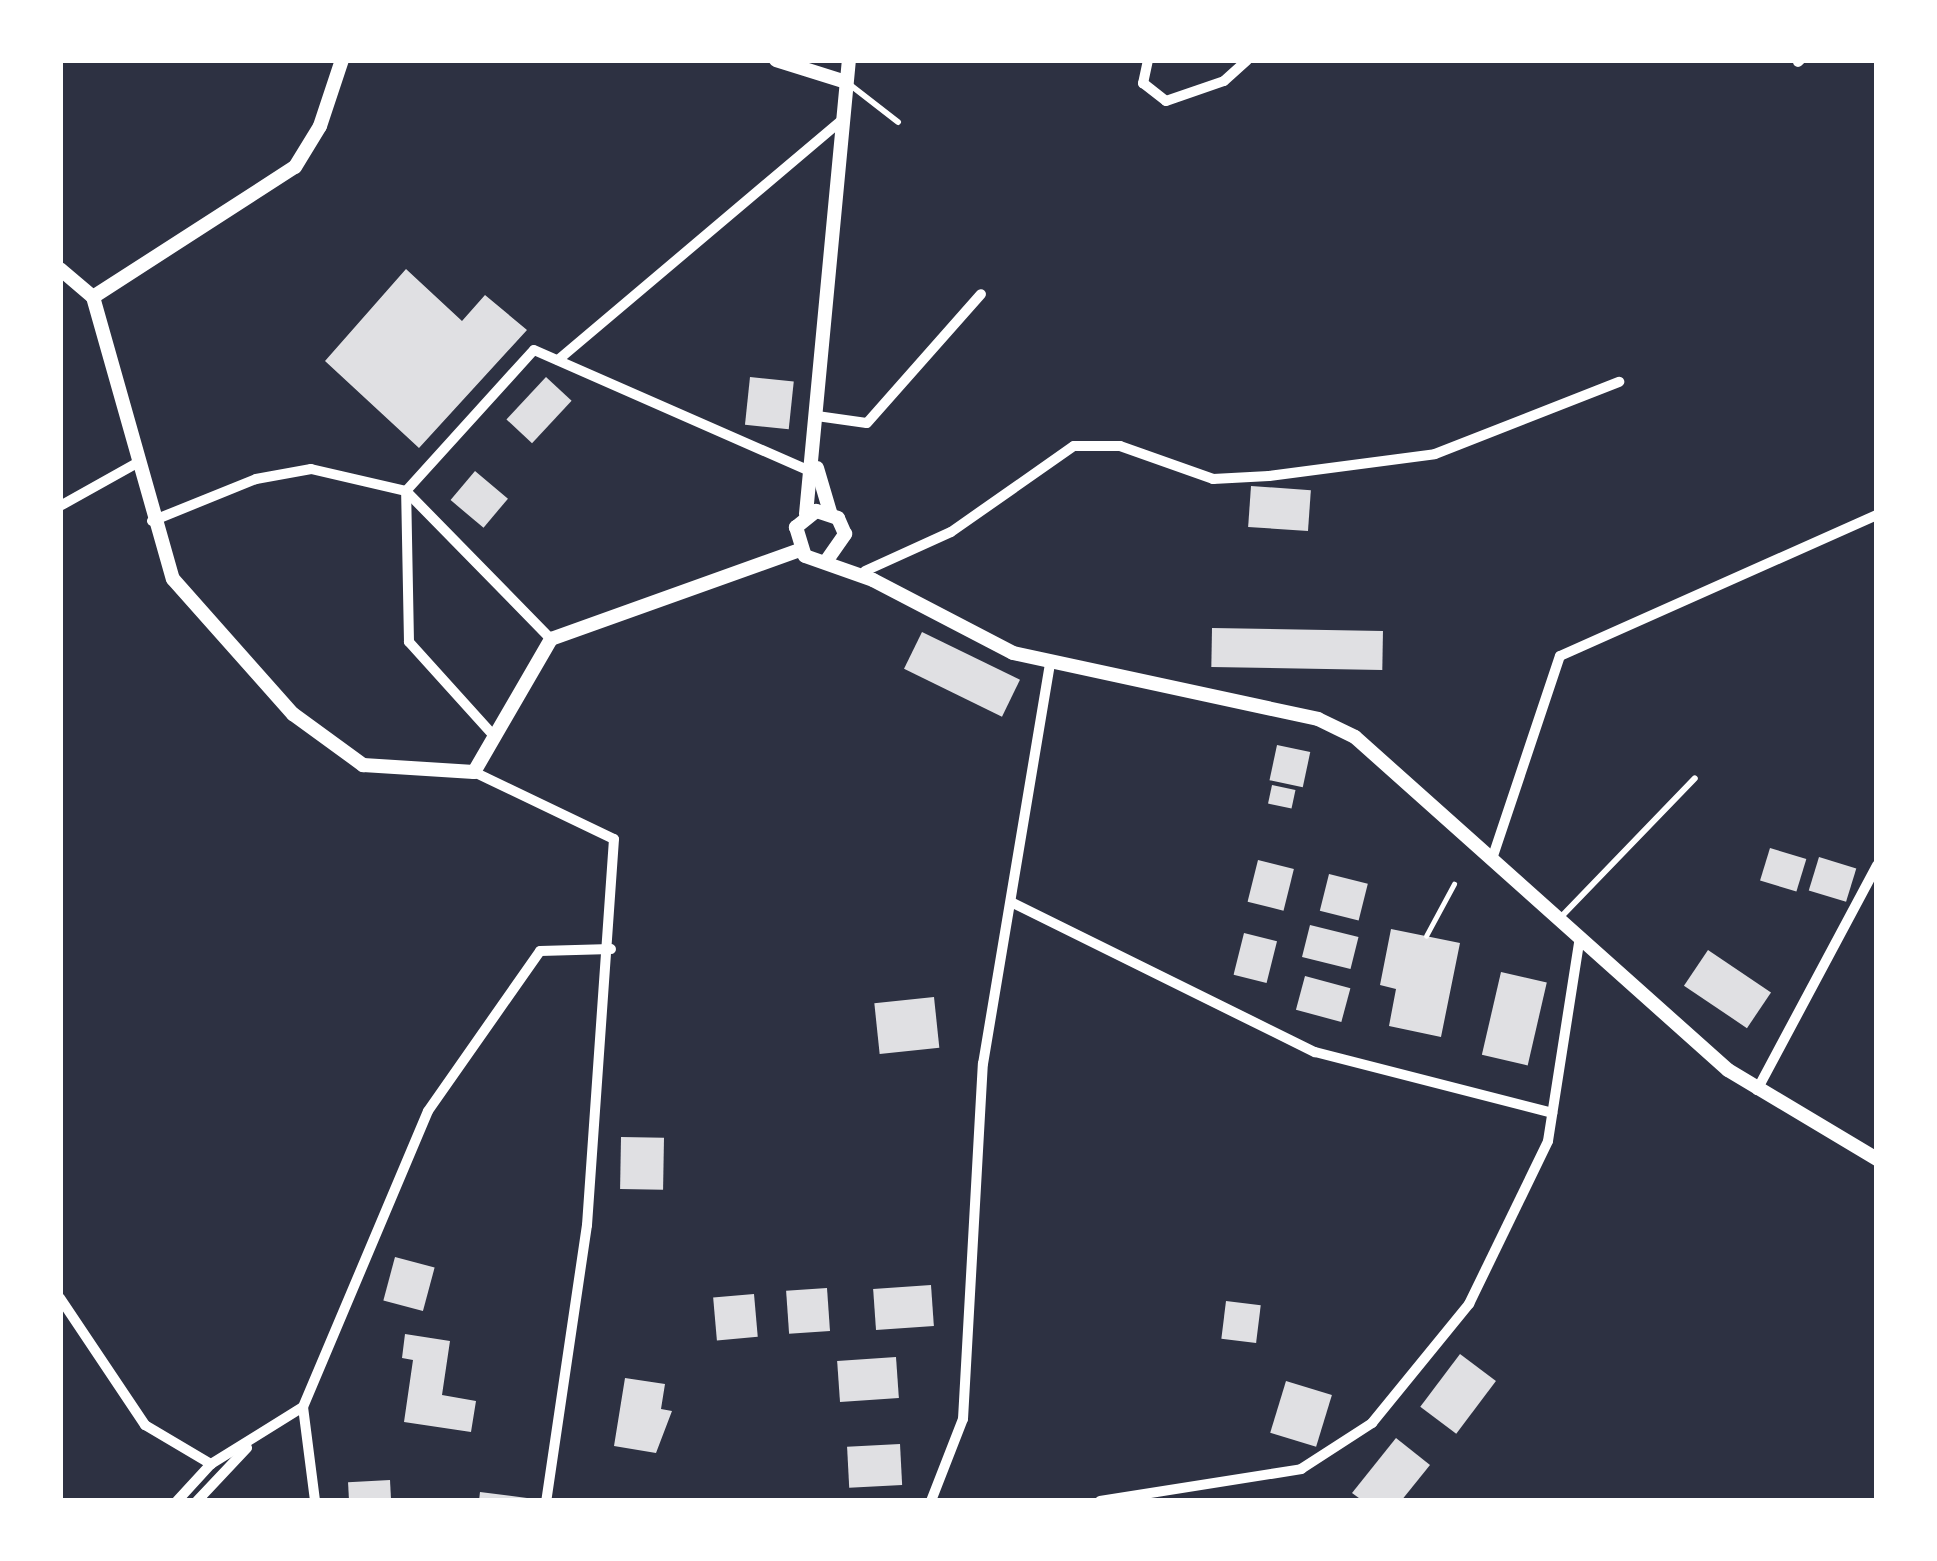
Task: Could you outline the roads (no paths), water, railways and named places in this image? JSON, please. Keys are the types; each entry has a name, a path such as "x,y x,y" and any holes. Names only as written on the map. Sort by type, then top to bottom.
{"street":[{"path":"93,297 262,188 311,146 342,60"},
{"path":"776,60 846,82"},
{"path":"799,550 796,527 806,514 813,465 849,60"},
{"path":"1148,60 1143,83 1166,101 1224,81 1247,60"},
{"path":"558,361 843,119"},
{"path":"60,268 93,297 152,521 173,579 293,714 363,765 474,772 614,838 611,949 599,1006 587,1225 546,1501"},
{"path":"817,416 867,423 980,295"},
{"path":"494,736 409,641 406,491 534,350 813,465 830,512 843,525 844,543 869,575"},
{"path":"869,575 951,532 1074,446 1120,446 1213,479 1269,476 1435,454 1619,382"},
{"path":"60,506 136,463"},
{"path":"152,521 256,478 311,469 406,491 551,639"},
{"path":"806,514 830,512"},
{"path":"1493,856 1561,656 1877,515"},
{"path":"827,560 844,543"},
{"path":"474,772 551,639 799,550 869,575 1050,665 1318,719 1375,751 1757,1090 1877,1159"},
{"path":"931,1501 963,1419 983,1064 1050,665"},
{"path":"1757,1090 1877,865"},
{"path":"1011,902 1315,1052 1552,1113"},
{"path":"1100,1501 1301,1469 1372,1423 1469,1304 1548,1142 1580,937"},
{"path":"315,1501 303,1407 428,1111 540,951 611,949"},
{"path":"60,1298 146,1425 211,1464"},
{"path":"177,1501 211,1464 303,1407"},
{"path":"197,1501 262,1432"}],"lane":[{"path":"846,82 898,122"},
{"path":"1560,918 1695,778"}]}
